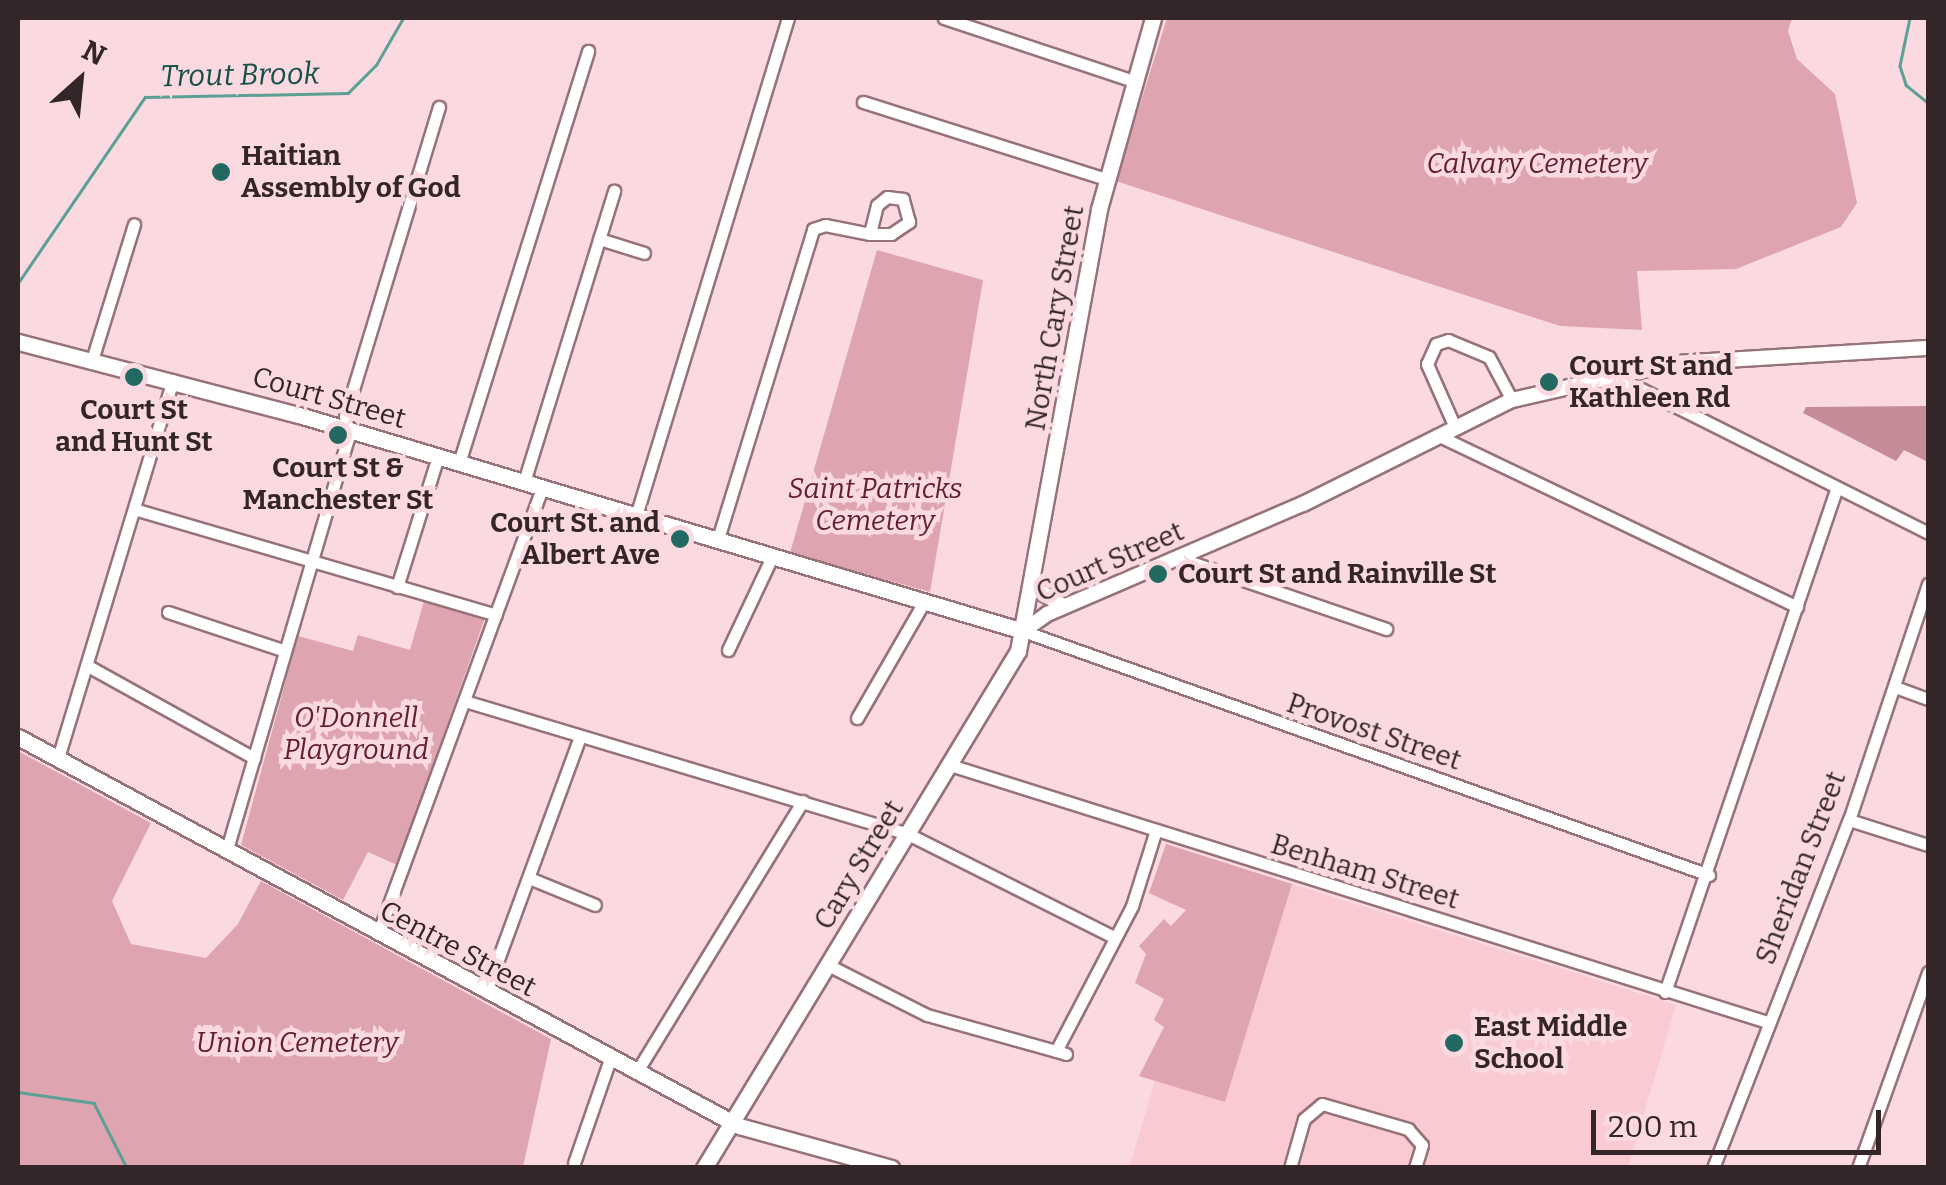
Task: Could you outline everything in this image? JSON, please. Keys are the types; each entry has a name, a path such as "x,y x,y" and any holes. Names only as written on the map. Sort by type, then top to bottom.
{"main road":[{"name":"North Cary Street","path":"1024,631 1106,179 1153,18"},
{"name":"Court Street","path":"18,342 173,380 346,429 771,559 1024,631"},
{"name":"Cary Street","path":"704,1168 950,765 1018,650 1024,631"},
{"name":"Centre Street","path":"18,737 731,1122 891,1168"}],"street":[{"path":"636,516 788,18"},
{"path":"944,18 1133,81"},
{"path":"459,462 588,51"},
{"path":"862,102 1106,179"},
{"path":"226,849 285,651 346,429 345,416 439,106"},
{"path":"524,482 614,191"},
{"path":"92,360 134,224"},
{"path":"717,542 814,229 870,234"},
{"path":"599,239 644,253"},
{"path":"1454,425 1426,364 1436,344 1448,340 1488,357 1512,400"},
{"name":"Court Street","path":"1024,631 1064,607 1179,558 1512,400 1608,373 1674,363 1928,348"},
{"path":"1608,373 1928,533"},
{"path":"58,758 173,380"},
{"path":"1437,435 1797,606"},
{"path":"398,587 438,456"},
{"path":"378,934 542,488"},
{"path":"1665,992 1710,876 1836,490"},
{"path":"134,509 496,616"},
{"path":"1179,558 1386,629"},
{"path":"728,650 771,559"},
{"name":"Sheridan Street","path":"1714,1168 1849,820 1928,584"},
{"path":"1033,587 1064,607"},
{"path":"856,718 924,602"},
{"path":"168,612 285,651"},
{"name":"Provost Street","path":"1024,631 1710,876"},
{"path":"88,666 254,758"},
{"path":"1895,687 1928,700"},
{"path":"464,702 908,834 1114,936"},
{"path":"486,992 580,737"},
{"name":"Benham Street","path":"950,765 1155,833 1768,1022"},
{"path":"636,1073 803,801"},
{"path":"1849,820 1928,844"},
{"path":"828,965 927,1015 1061,1053 1114,936 1132,906 1155,833"},
{"path":"529,878 595,905"},
{"path":"1858,1168 1928,972"},
{"path":"574,1164 610,1059"},
{"path":"1290,1168 1304,1119 1322,1104 1408,1129 1422,1145 1415,1168"}],"shaded area":[{"path":"1928,406 1928,462 1904,450 1896,461 1803,413 1806,407"},
{"name":"East Middle School","path":"1292,884 1676,1005 1628,1167 1129,1168 1155,1081 1225,1101"}],"green space":[{"name":"Calvary Cemetery","path":"1167,18 1792,18 1788,31 1797,59 1835,94 1857,203 1841,227 1736,269 1637,271 1642,330 1560,326 1116,181"},
{"name":"Saint Patricks Cemetery","path":"877,250 983,280 930,592 790,553"},
{"name":"O'Donnell Playground","path":"424,601 485,618 397,865 368,852 343,900 241,845 298,636 353,651 358,635 410,650"},
{"name":"Union Cemetery","path":"18,751 151,823 112,901 131,944 206,958 238,924 261,881 551,1039 523,1167 18,1167"},
{"path":"1166,844 1292,884 1225,1102 1139,1076 1164,1027 1154,1020 1164,999 1135,983 1146,954 1139,946 1164,919 1171,926 1186,910 1149,893"}],"waterway":[{"name":"Trout Brook","path":"18,283 145,97 348,93 376,65 403,18"},
{"path":"1910,18 1900,66 1906,85 1928,103"},
{"name":"Trout Brook","path":"18,1092 94,1103 127,1168"}],"place":[{"name":"Haitian Assembly of God","path":"221,172"},
{"name":"Court St and Hunt St","path":"134,377"},
{"name":"Court St and Kathleen Rd","path":"1549,382"},
{"name":"Court St & Manchester St","path":"338,435"},
{"name":"Court St. and Albert Ave","path":"680,539"},
{"name":"Court St and Rainville St","path":"1158,574"},
{"name":"East Middle School","path":"1454,1043"}]}
